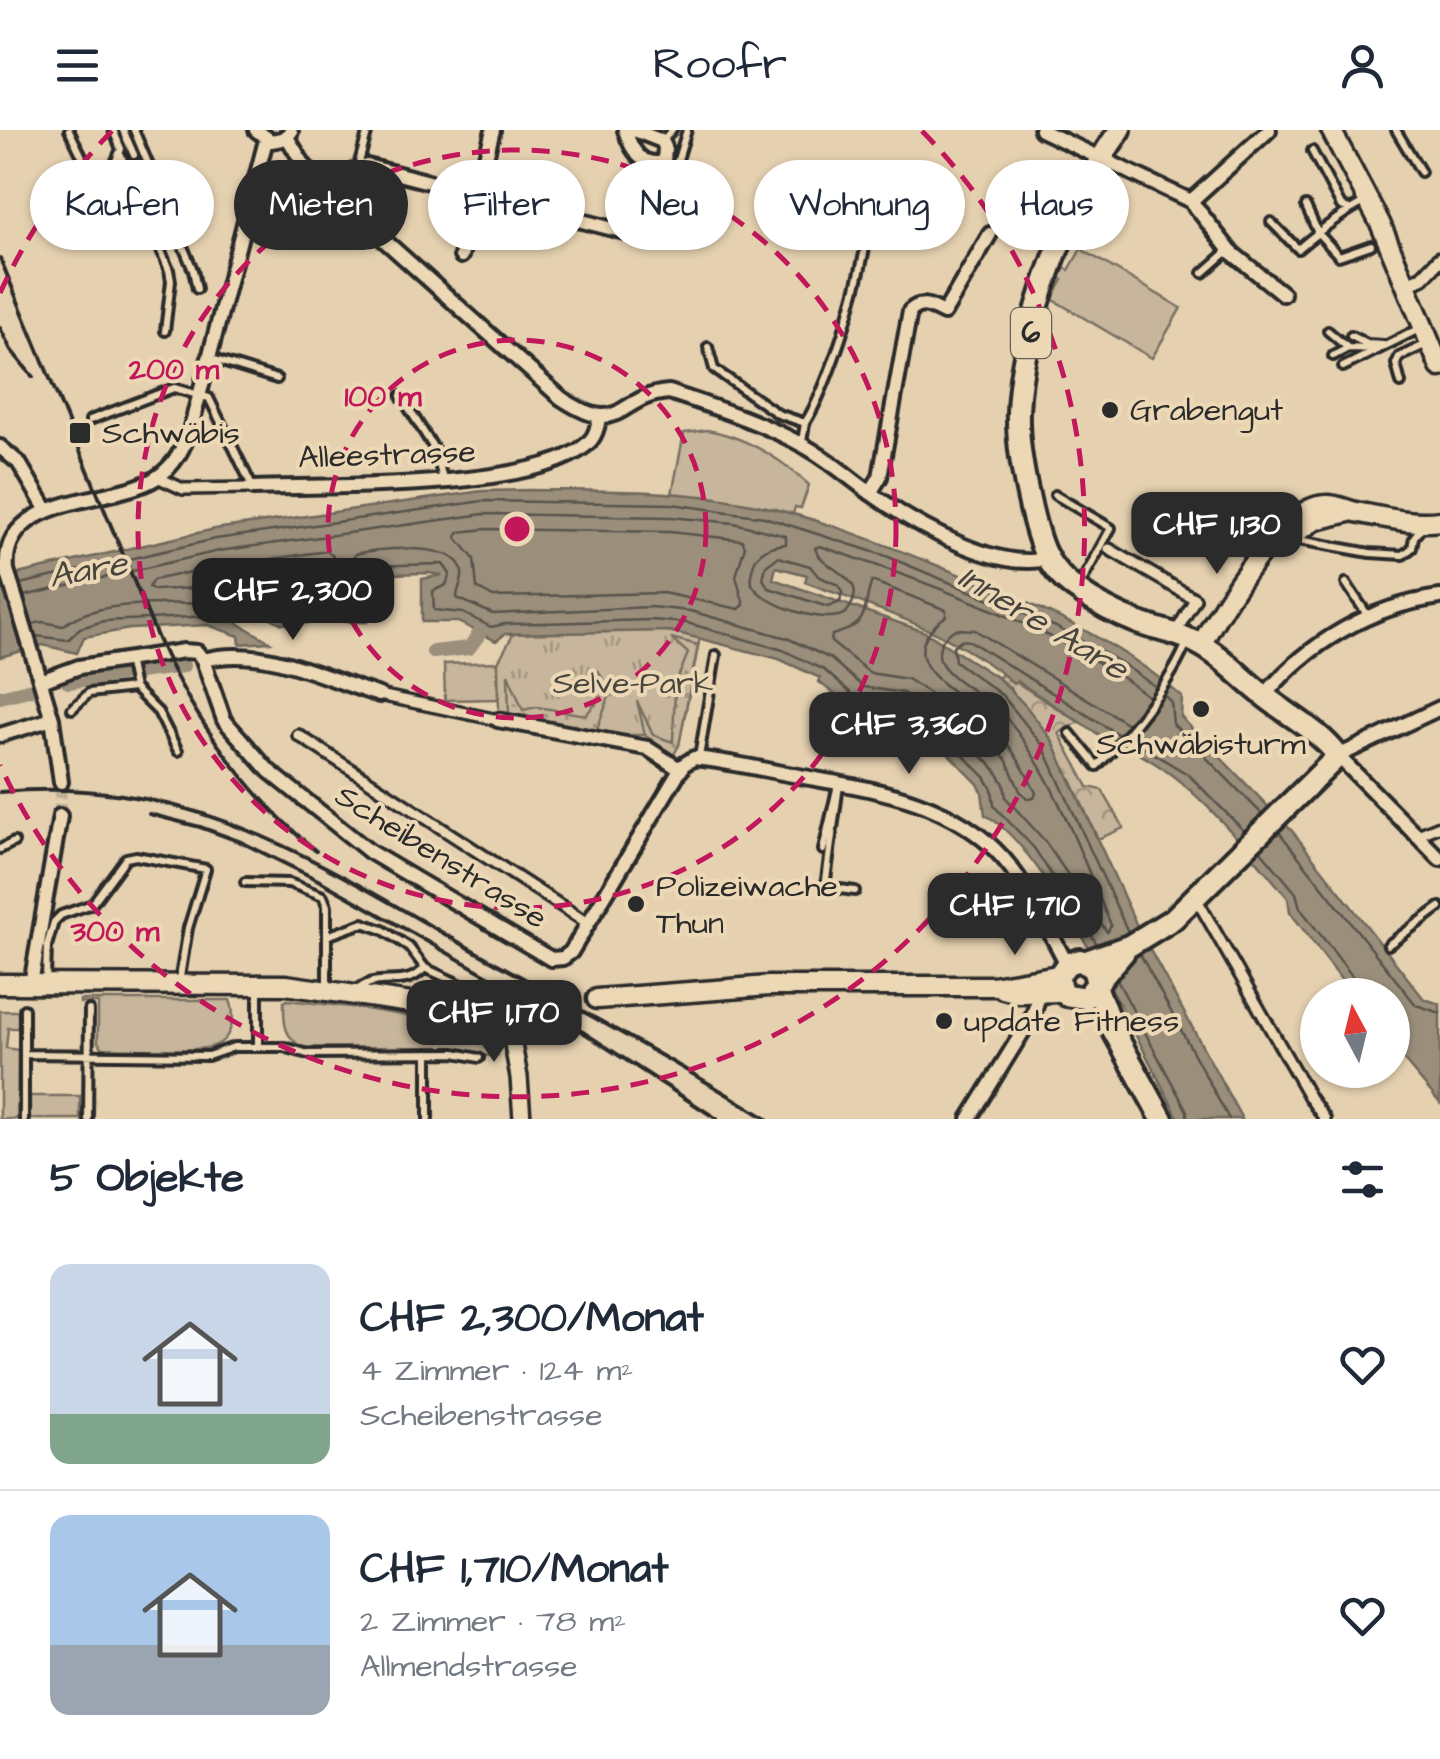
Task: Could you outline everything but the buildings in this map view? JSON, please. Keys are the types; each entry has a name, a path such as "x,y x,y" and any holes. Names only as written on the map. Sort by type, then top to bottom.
{"main road":[{"name":"6","path":"1046,559 1022,466 1018,417 1022,374 1036,315 1055,262 1101,157 1120,130"},
{"path":"1330,130 1368,200 1440,367"},
{"path":"1193,642 1284,526 1318,506 1329,504 1355,512 1433,522"},
{"path":"1193,642 1287,538 1316,520 1355,512"},
{"path":"597,999 769,986 993,986 1075,979 1173,919 1338,756 1313,731 1193,642 1128,618 1077,590 1046,559"},
{"path":"1075,979 1112,1028 1152,1111"},
{"path":"0,984 258,984 327,988 454,1009 508,1007"}],"street":[{"path":"484,160 492,130"},
{"path":"624,130 630,147 643,160"},
{"path":"634,130 667,136"},
{"path":"1040,130 1191,201 1229,250 1284,294"},
{"path":"1191,201 1268,130"},
{"path":"61,782 52,719 3,545 22,522 46,508 116,494 158,478 182,450 200,394 261,135 277,141 289,133 302,160"},
{"path":"870,493 880,477 910,311 925,304 944,312 985,242"},
{"path":"395,250 561,398 599,418 661,392 719,410 802,444 870,493 937,532 1004,560 1046,559"},
{"path":"461,256 462,250"},
{"path":"1407,285 1423,277 1440,259"},
{"name":"Alleestrasse","path":"158,478 182,490 504,476 556,460 592,439 599,418"},
{"path":"0,448 19,463 46,508"},
{"path":"1109,549 1194,599 1193,642"},
{"path":"1264,696 1285,670 1306,653 1368,618 1396,605 1440,598"},
{"path":"43,687 79,667 129,664 191,651 203,660 229,655 272,660 379,695 647,748 681,770"},
{"name":"Scheibenstrasse","path":"203,660 218,710 268,772 370,852 552,958 568,956 681,770 698,758"},
{"path":"1440,708 1338,756 1400,814 1440,859"},
{"path":"0,735 52,719"},
{"name":"Scheibenstrasse","path":"298,735 589,924"},
{"path":"698,758 920,802 976,833 1002,857 1024,886 1075,979 1033,1014 969,1119"},
{"path":"38,984 60,816"},
{"path":"1418,835 1440,826"},
{"path":"1196,898 1325,1119"},
{"path":"508,1007 522,1119"}],"lane":[{"path":"69,130 84,160"},
{"path":"114,130 171,281 166,332"},
{"path":"123,130 134,156"},
{"path":"134,130 197,288"},
{"path":"360,160 368,130"},
{"path":"678,160 687,130"},
{"path":"1396,130 1421,172"},
{"path":"1312,151 1341,206 1349,210"},
{"path":"118,160 121,156"},
{"path":"1271,222 1298,250 1318,232 1368,200"},
{"path":"1306,206 1318,232 1339,256 1371,244"},
{"path":"802,444 805,424 834,358 864,250"},
{"path":"1203,273 1229,250"},
{"path":"1328,332 1348,348"},
{"path":"1344,367 1381,347 1427,334"},
{"path":"1401,383 1396,364 1399,357 1427,334"},
{"path":"1350,336 1381,347"},
{"path":"708,347 714,370 778,414 805,424"},
{"path":"1334,356 1348,348 1381,347"},
{"path":"208,358 277,379"},
{"path":"90,420 174,388 200,394 209,398 253,488"},
{"path":"400,396 435,450 443,480"},
{"path":"1055,495 1111,528 1077,590"},
{"path":"1287,538 1404,555 1412,548 1414,537 1433,522"},
{"path":"1346,583 1368,618"},
{"path":"1070,734 1097,766 1193,642"},
{"path":"698,758 716,655"},
{"path":"129,664 132,684 158,712 178,751"},
{"path":"72,710 89,693 132,684"},
{"path":"823,850 831,804 839,784"},
{"path":"839,784 825,887 855,891"},
{"path":"0,850 14,842"},
{"path":"38,984 54,922 60,915 92,904 126,858 136,856 206,870 188,928 179,984"},
{"path":"245,882 276,882 318,892 327,906 327,988"},
{"path":"1388,945 1440,907"},
{"path":"327,936 363,924 383,930 410,947 425,968 464,986"},
{"path":"354,993 369,980 410,979 425,968"},
{"path":"258,984 258,1047"},
{"path":"24,1010 24,1119"},
{"path":"88,1119 89,1010"},
{"path":"24,1054 208,1056 234,1047 284,1047 308,1054 464,1054 479,1058"},
{"path":"428,1054 428,1119"}],"green space":[{"name":"Grabengut","path":"1083,250 1181,308 1152,358 1052,299 1063,280 1059,277 1065,268 1069,270"},
{"path":"707,430 749,443 798,475 809,485 801,508 795,507 793,514 672,494 684,433"},
{"name":"Selve-Park","path":"661,630 700,637 679,745 673,756 645,735 595,735 499,716 498,662 514,633"},
{"path":"671,638 698,645 679,745 673,756 645,735 637,701 653,735 673,742 675,685 688,653"},
{"path":"497,662 498,699 445,700 444,664"},
{"path":"598,670 610,694 595,735 509,718 508,674 523,710 537,707 586,715 599,699"},
{"path":"1003,674 1079,722 1059,733 1088,787 1102,790 1124,828 1098,839 1071,780 1010,688 998,678"},
{"path":"80,1000 230,1000 233,1019 225,1038 214,1046 177,1050 103,1048 98,1042 98,1003"},
{"path":"287,1000 459,1025 480,1035 497,1055 481,1056 458,1049 303,1047 286,1028"},
{"path":"0,1011 18,1011 18,1028 8,1028 6,1048 18,1050 17,1119 0,1119"},
{"path":"30,1096 80,1096 80,1119 30,1119"}],"water":[{"path":"482,491 689,495 791,513 865,537 1065,620 1126,655 1182,697 1181,717 1293,832 1408,978 1340,978 1290,912 1288,898 1209,808 1162,768 1112,743 941,636 805,582 807,575 776,567 773,579 925,632 998,678 1025,705 1052,740 1137,926 1242,1119 1179,1119 1064,906 1009,834 985,815 978,784 934,739 892,713 855,710 819,682 820,678 779,659 670,631 505,634 496,641 458,622 422,622 422,579 442,575 429,573 343,575 365,579 367,622 346,622 311,613 311,623 282,624 235,598 236,603 226,616 270,642 240,644 239,636 208,625 130,629 84,637 77,653 43,645 0,657 0,578 215,529"},
{"path":"1410,981 1424,999 1440,1004 1440,1103 1410,1067"}],"waterway":[{"path":"433,652 469,648 480,633"},
{"path":"68,682 183,666"},
{"path":"0,697 32,689"}],"tunnel":[{"path":"60,816 61,782"},
{"path":"511,1007 597,999"}],"railway":[{"path":"0,258 172,669 206,727 246,781 316,851"},
{"path":"0,328 11,350 33,377"},
{"path":"0,792 70,790 134,797 194,811 252,832 363,887 767,1119"},
{"path":"149,814 241,842 322,882 552,1012 717,1119"}],"place":[{"name":"Grabengut","path":"1110,410"},
{"name":"Schwäbis","path":"80,433"},
{"name":"Schwäbisturm","path":"1201,709"},
{"name":"Polizeiwache Thun","path":"636,904"},
{"name":"update Fitness","path":"944,1021"}],"water label":[{"name":"Aare","path":"88,570"},
{"name":"Innere Aare","path":"1043,623"}]}
